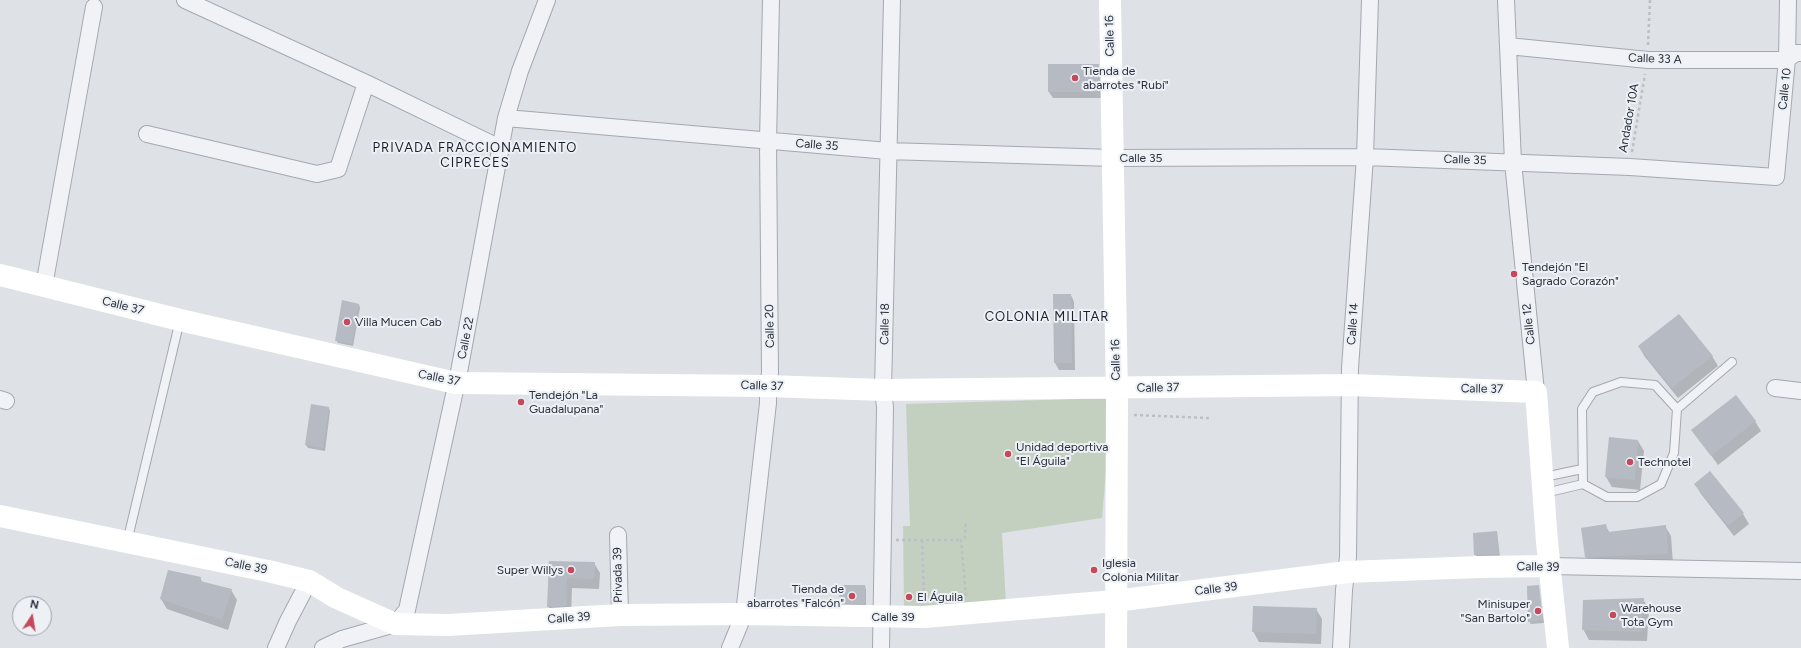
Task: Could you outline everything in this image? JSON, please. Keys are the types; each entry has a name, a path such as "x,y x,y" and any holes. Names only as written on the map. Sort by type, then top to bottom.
{"main road":[{"name":"Calle 16","path":"1110,0 1117,413 1116,648"},
{"name":"Calle 37","path":"0,276 180,320 456,383 768,386 883,390 1116,389 1350,385 1536,392"},
{"name":"Calle 12","path":"1536,392 1558,648"},
{"name":"Calle 39","path":"0,516 127,543 268,570 309,581 337,598 395,624 448,626 620,615 744,614 924,617 1115,601 1347,572 1479,566 1550,566"}],"street":[{"path":"186,0 366,83 502,149"},
{"name":"Calle 22","path":"395,624 407,610 456,383 502,149 506,118 520,71 547,0"},
{"name":"Calle 20","path":"730,648 744,614 768,403 770,373 768,142 770,0"},
{"name":"Calle 18","path":"882,648 881,617 885,407 883,390 892,0"},
{"name":"Calle 14","path":"1341,648 1344,590 1347,572 1350,385 1365,157 1370,0"},
{"name":"Calle 12","path":"1506,0 1513,162 1536,392"},
{"name":"Calle 10","path":"1776,177 1794,56 1788,0"},
{"path":"44,286 94,7"},
{"name":"Calle 33 A","path":"1508,46 1648,60 1794,56"},
{"path":"147,134 317,174 338,169 366,83"},
{"name":"Calle 35","path":"506,118 768,142 888,151 1113,158 1365,157 1630,167 1776,177"},
{"path":"1776,388 1801,391"},
{"name":"Privada 39","path":"618,535 620,615"},
{"name":"Calle 39","path":"1550,566 1801,571"},
{"path":"276,648 291,614 309,581"},
{"path":"323,648 342,640 395,624"}],"lane":[{"path":"127,543 180,320"},
{"path":"1543,485 1583,484 1607,497 1637,497 1661,484 1674,453 1677,409 1732,362"},
{"path":"1583,484 1582,409 1593,392 1621,382 1655,385 1677,409"},
{"path":"1543,485 1582,468"}],"path":[{"name":"Andador 10A","path":"1630,167 1648,60 1650,0"},
{"path":"1117,413 1170,418 1210,418"},
{"path":"882,539 961,540 965,538 966,521"},
{"path":"922,540 924,617"},
{"path":"961,540 967,614"}],"green space":[{"name":"Unidad deportiva \"El Águila\"","path":"1112,398 1102,518 1002,533 1006,604 904,608 903,526 910,526 906,404"}],"building":[{"name":"Tienda de abarrotes \"Rubí\"","path":"1048,64 1099,64 1099,92 1048,92"},
{"path":"1053,294 1071,294 1072,363 1054,363"},
{"name":"Villa Mucen Cab","path":"342,300 359,304 352,344 335,341"},
{"path":"1679,314 1713,356 1672,388 1638,346"},
{"path":"1736,395 1756,421 1711,456 1691,430"},
{"path":"311,404 329,407 323,448 305,445"},
{"path":"1609,437 1638,440 1635,480 1605,477"},
{"path":"1710,471 1744,513 1728,526 1694,484"},
{"path":"1606,524 1608,532 1666,525 1668,554 1585,557 1581,528"},
{"path":"1497,531 1499,554 1474,555 1473,533"},
{"path":"549,561 595,562 594,579 567,578 566,606 547,607"},
{"path":"168,570 201,577 200,581 232,589 222,620 160,599"},
{"name":"Tienda de abarrotes \"Falcón\"","path":"840,585 865,585 865,604 839,603"},
{"path":"1539,585 1543,620 1528,622 1527,586"},
{"name":"Warehouse Tota Gym","path":"1644,598 1641,632 1582,630 1583,600"},
{"path":"1253,606 1317,608 1316,634 1252,632"}],"place":[{"name":"Tienda de abarrotes \"Rubí\"","path":"1075,78"},
{"name":"Tendejón \"El Sagrado Corazón\"","path":"1514,274"},
{"name":"Villa Mucen Cab","path":"347,322"},
{"name":"Tendejón \"La Guadalupana\"","path":"521,402"},
{"name":"Unidad deportiva \"El Águila\"","path":"1008,454"},
{"name":"Technotel","path":"1630,462"},
{"name":"Super Willys","path":"571,570"},
{"name":"Iglesia Colonia Militar","path":"1094,570"},
{"name":"Tienda de abarrotes \"Falcón\"","path":"852,596"},
{"name":"El Águila","path":"909,597"},
{"name":"Minisuper \"San Bartolo\"","path":"1538,611"},
{"name":"Warehouse Tota Gym","path":"1613,615"}],"district":[{"name":"PRIVADA FRACCIONAMIENTO CIPRECES","path":"475,156"},
{"name":"COLONIA MILITAR","path":"1047,317"}]}
